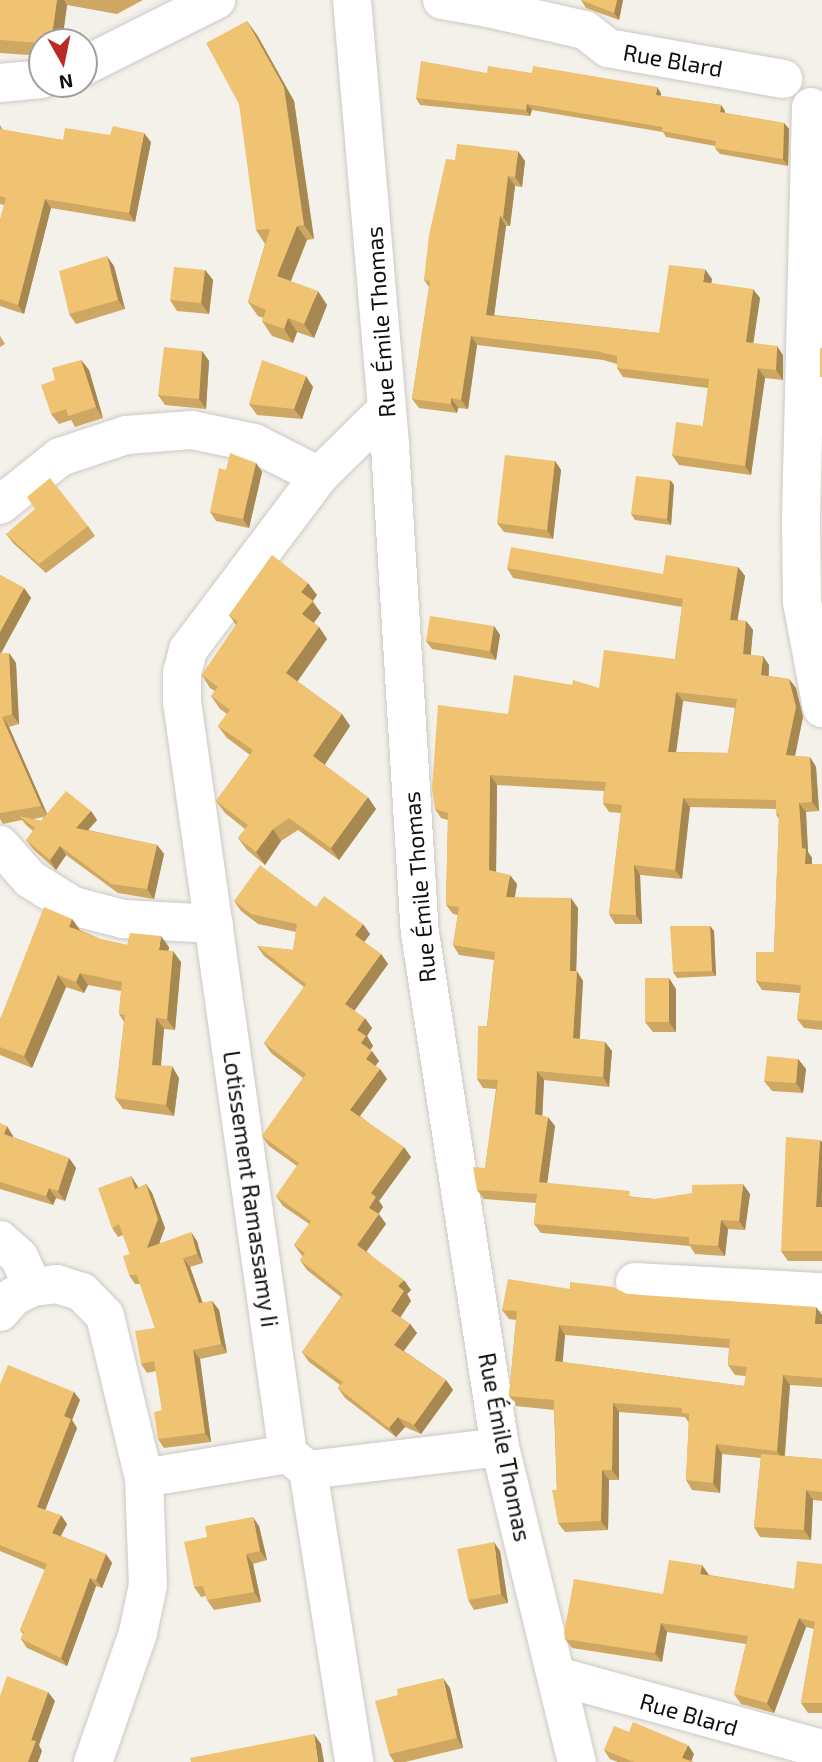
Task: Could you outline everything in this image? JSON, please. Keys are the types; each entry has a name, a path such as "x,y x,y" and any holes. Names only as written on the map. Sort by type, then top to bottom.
{"street":[{"path":"98,59 216,0"},
{"name":"Rue Émile Thomas","path":"352,0 386,411 420,933 500,1447 576,1762"},
{"name":"Rue Blard","path":"442,0 503,4 585,30 608,48 783,79"},
{"path":"0,83 28,80"},
{"path":"811,107 804,272 812,503 802,602 822,708"},
{"name":"Lotissement Ramassamy Ii","path":"354,1762 298,1462 214,924 182,702 182,673 188,650 319,476 386,411"},
{"path":"0,505 60,457 126,435 192,430 254,443 319,476"},
{"path":"0,845 30,879 73,906 123,919 214,924"},
{"path":"0,1240 19,1257 33,1287"},
{"path":"635,1282 822,1292"},
{"path":"0,1312 14,1296 33,1287 57,1284 82,1292 105,1316 144,1478 148,1585 138,1633 93,1762"},
{"path":"144,1478 298,1462 500,1447"},
{"name":"Rue Blard","path":"557,1676 822,1749"}],"building":[{"path":"0,0 57,0 53,28 28,28 28,42 0,40"},
{"path":"581,0 617,0 614,13"},
{"path":"247,21 284,87 304,225 297,226 277,276 318,291 304,324 288,318 284,329 262,321 266,310 248,302 270,229 256,230 239,104 206,43"},
{"path":"421,61 487,73 488,66 532,73 533,66 657,87 656,95 721,105 720,112 784,123 783,159 715,148 716,141 662,131 662,127 527,104 526,110 416,98"},
{"path":"113,126 144,133 129,213 45,199 18,305 0,299 0,220 6,198 0,196 0,129 63,140 65,128 110,135"},
{"path":"457,144 518,151 515,177 508,176 503,217 500,216 486,315 659,333 669,265 705,269 703,282 753,289 746,342 777,346 776,370 758,368 745,466 672,455 676,422 703,426 709,379 617,368 617,356 596,351 471,336 461,400 451,398 451,404 412,399 430,281 424,280 429,235 446,159 455,160"},
{"path":"107,256 118,300 69,314 59,271"},
{"path":"174,267 205,270 201,303 170,300"},
{"path":"164,347 202,351 199,399 158,395"},
{"path":"822,348 822,377 820,377"},
{"path":"81,360 96,407 68,416 66,409 51,414 41,385 55,380 52,368"},
{"path":"262,360 306,376 294,409 249,404"},
{"path":"230,453 256,463 243,519 210,512 219,468 226,470"},
{"path":"505,455 555,461 547,530 497,523"},
{"path":"636,476 670,480 667,519 631,514"},
{"path":"50,478 88,526 39,564 6,534 35,509 27,497"},
{"path":"511,547 663,574 666,555 738,567 730,620 746,621 743,654 763,656 761,675 789,679 796,707 786,755 810,757 812,802 799,803 802,848 806,849 805,864 822,864 822,1021 797,1019 801,985 756,981 756,952 774,952 779,814 776,814 776,800 683,798 675,870 634,865 636,915 609,914 622,805 603,803 606,782 490,775 489,870 510,875 506,897 571,898 570,971 577,971 573,1038 605,1042 603,1077 537,1071 535,1114 548,1117 539,1182 630,1191 629,1197 655,1199 692,1193 692,1185 743,1184 739,1221 721,1220 718,1246 689,1244 689,1237 534,1224 537,1194 477,1190 473,1167 485,1168 498,1080 477,1079 478,1026 487,1026 495,952 453,945 459,907 446,905 448,813 435,809 432,788 438,705 508,714 514,675 572,685 573,680 599,688 604,650 675,659 683,599 507,568","holes":["676,692 737,699 728,753 668,752"]},
{"path":"272,555 308,583 301,592 313,601 302,614 319,627 286,673 342,714 313,756 368,797 331,848 289,818 273,829 256,852 238,838 248,825 216,801 253,750 218,726 230,710 211,696 218,687 202,675 238,622 229,615"},
{"path":"0,575 24,588 0,632"},
{"path":"430,616 494,626 490,651 426,641"},
{"path":"0,653 9,653 12,714 2,717 41,806 0,813"},
{"path":"66,791 91,811 76,828 157,845 147,889 111,884 60,846 50,860 26,840 35,828 19,816 41,821"},
{"path":"260,865 316,907 324,896 363,924 355,935 381,954 345,1004 365,1018 357,1030 366,1036 361,1043 372,1051 366,1059 380,1069 350,1110 404,1147 371,1193 376,1197 369,1208 379,1214 357,1245 404,1280 398,1286 404,1291 391,1311 410,1324 394,1345 446,1380 414,1425 398,1417 389,1428 338,1388 343,1382 302,1352 343,1294 300,1260 305,1253 294,1245 311,1221 276,1196 299,1163 262,1136 306,1074 264,1043 306,984 257,946 293,950 297,924 251,914 234,901"},
{"path":"44,907 72,919 69,927 100,939 127,945 130,933 161,936 159,950 173,951 167,1019 156,1018 152,1065 172,1066 166,1105 115,1098 125,1015 119,1014 122,982 80,973 76,982 58,975 24,1056 0,1047 0,1017"},
{"path":"670,926 710,926 712,971 673,972"},
{"path":"645,978 669,978 669,1022 645,1022"},
{"path":"767,1056 798,1059 796,1083 764,1081"},
{"path":"0,1123 7,1126 4,1134 69,1158 58,1191 49,1188 46,1196 0,1182"},
{"path":"786,1137 820,1140 816,1207 822,1207 822,1251 781,1251"},
{"path":"131,1176 135,1189 146,1184 158,1219 147,1248 191,1232 197,1254 183,1258 199,1303 212,1301 221,1344 193,1350 205,1433 158,1439 154,1412 162,1410 154,1361 141,1364 135,1331 155,1328 137,1275 129,1275 123,1256 130,1254 119,1224 112,1228 98,1188"},
{"path":"508,1279 570,1289 570,1282 613,1287 627,1294 816,1307 815,1324 822,1324 822,1378 783,1375 777,1451 716,1444 713,1483 686,1480 689,1414 682,1413 682,1408 613,1403 612,1470 602,1470 601,1521 558,1523 552,1490 557,1490 554,1400 509,1396 517,1311 502,1310","holes":["559,1325 730,1339 728,1365 747,1367 744,1386 555,1361"]},
{"path":"8,1365 74,1392 64,1416 71,1419 37,1507 61,1515 52,1533 106,1554 96,1580 90,1578 61,1658 21,1639 24,1632 20,1630 47,1564 0,1545 0,1384"},
{"path":"761,1454 822,1459 822,1492 806,1490 804,1530 754,1527"},
{"path":"253,1517 260,1551 246,1554 254,1592 207,1600 203,1586 194,1587 184,1542 207,1537 205,1526"},
{"path":"494,1542 501,1594 468,1600 457,1549"},
{"path":"669,1560 702,1565 700,1574 794,1589 797,1561 822,1564 822,1703 801,1703 815,1622 799,1618 767,1703 734,1694 748,1636 661,1623 655,1653 565,1639 574,1579 663,1594"},
{"path":"7,1676 48,1692 31,1740 36,1741 28,1762 0,1762 0,1696"},
{"path":"443,1678 457,1738 389,1754 375,1701 398,1695 397,1689"},
{"path":"633,1722 688,1745 682,1758 694,1762 634,1762 604,1750 614,1726 629,1732"},
{"path":"314,1734 318,1762 191,1762 190,1758"}]}
